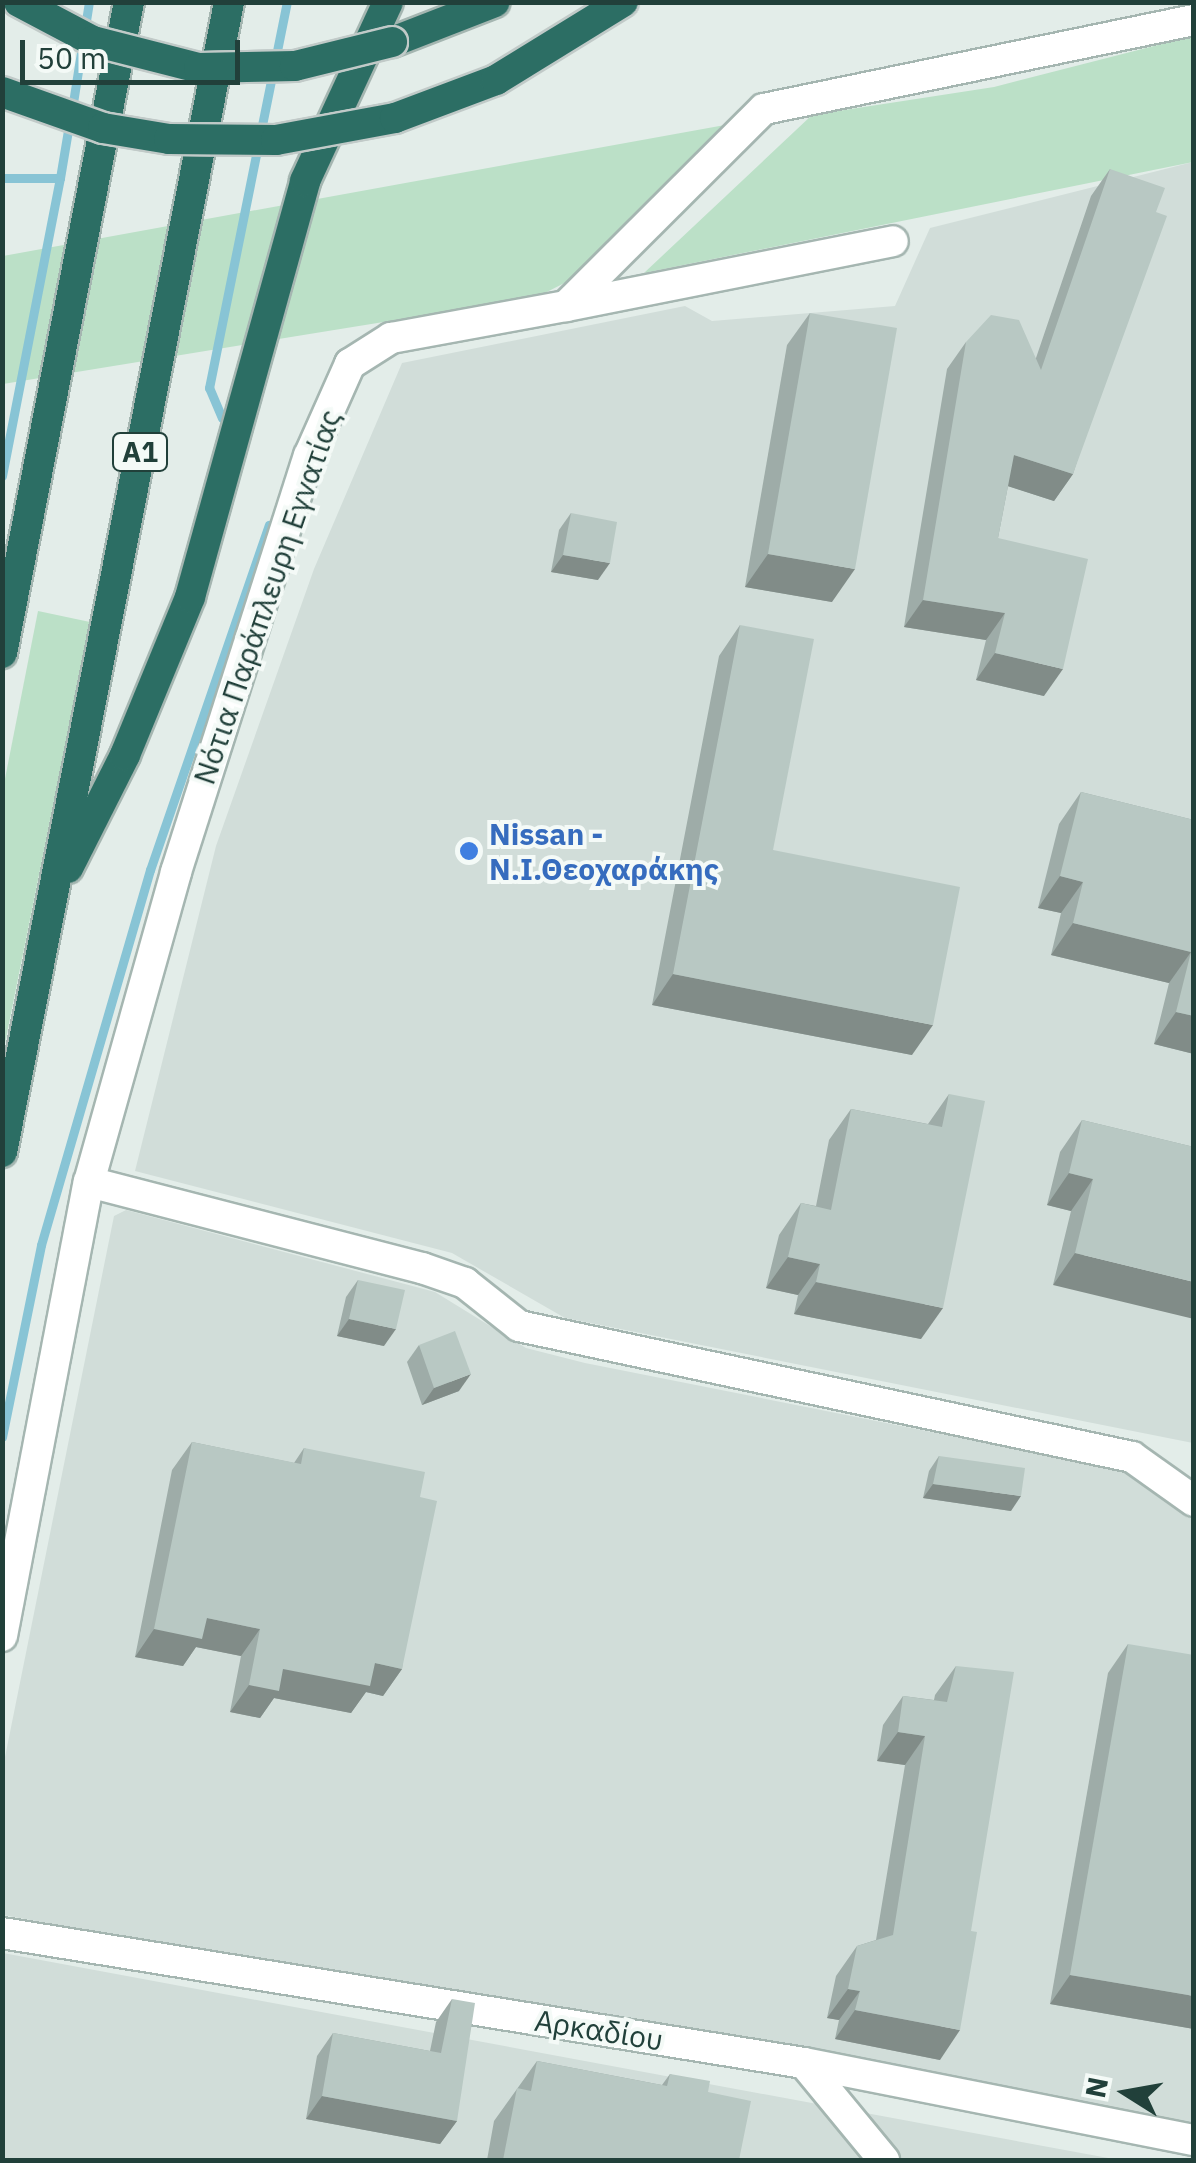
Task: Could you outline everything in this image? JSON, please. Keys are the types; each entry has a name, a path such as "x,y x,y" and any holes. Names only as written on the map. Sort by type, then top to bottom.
{"highway":[{"path":"19,2 92,42 199,68 295,66 392,42 494,2"},
{"path":"2,653 129,2"},
{"name":"Α1","path":"2,1152 229,2"},
{"path":"51,902 125,755 190,598 305,181 388,2"},
{"path":"392,42 451,2"},
{"path":"2,92 103,128 152,136 276,140 395,118 496,80 623,2"}],"street":[{"path":"566,306 764,109 1194,20"},
{"name":"Νότια Παράπλευρη Εγνατίας","path":"2,1636 89,1182 176,872 309,456 344,375 379,341 894,242"},
{"path":"89,1182 422,1268 465,1283 519,1326 1132,1457 1194,1500"},
{"name":"Αρκαδίου","path":"2,1932 804,2063 1194,2140"},
{"path":"804,2063 884,2160"}],"shaded area":[{"path":"1193,162 1193,1443 565,1318 452,1253 135,1171 216,846 314,569 402,363 685,306 712,321 895,306 930,228"},
{"path":"126,1210 435,1292 526,1348 1193,1484 1193,2133 3,1915 3,1767 114,1216"},
{"path":"3,1953 1119,2160 3,2160"}],"green space":[{"path":"1193,36 1193,162 644,273 812,115 994,87"},
{"path":"725,125 640,222 586,272 537,297 3,384 3,256"},
{"path":"38,611 90,622 3,1053 3,789"}],"building":[{"path":"1110,169 1165,188 1156,212 1167,216 1073,474 1014,455 998,538 1088,559 1063,669 995,653 1005,613 923,600 966,342 991,315 1019,320 1041,370"},
{"path":"810,313 897,328 855,569 768,554"},
{"path":"571,513 617,522 610,563 563,555"},
{"path":"740,625 814,639 773,850 960,887 933,1025 673,974"},
{"path":"1081,792 1194,820 1194,1016 1176,1012 1191,952 1073,923 1083,882 1060,876"},
{"path":"949,1094 985,1101 943,1308 816,1282 820,1264 788,1257 801,1203 831,1210 851,1109 942,1127"},
{"path":"1082,1120 1194,1147 1194,1282 1075,1253 1093,1179 1069,1173"},
{"path":"358,1280 405,1290 396,1329 349,1319"},
{"path":"455,1331 471,1374 434,1388 419,1345"},
{"path":"192,1442 301,1464 304,1448 425,1472 420,1497 437,1501 402,1669 375,1663 370,1686 283,1669 279,1691 249,1685 260,1629 207,1618 202,1639 154,1629"},
{"path":"939,1456 1025,1468 1021,1496 933,1484"},
{"path":"1128,1644 1194,1655 1194,1996 1070,1975"},
{"path":"956,1666 1014,1672 971,1931 977,1932 960,2030 855,2010 860,1991 848,1989 857,1946 893,1935 925,1736 898,1732 903,1696 947,1702"},
{"path":"452,1999 475,2003 457,2121 322,2096 333,2033 441,2053"},
{"path":"537,2061 667,2086 670,2074 710,2081 708,2092 751,2101 739,2160 503,2160 517,2088 531,2091"}],"waterway":[{"path":"72,109 89,2"},
{"path":"222,418 209,388 287,2"},
{"path":"2,178 60,178 69,124"},
{"path":"2,476 60,178"},
{"path":"2,1437 41,1245 150,870 269,525"}],"place":[{"name":"Nissan - Ν.Ι.Θεοχαράκης","path":"469,851"}]}
